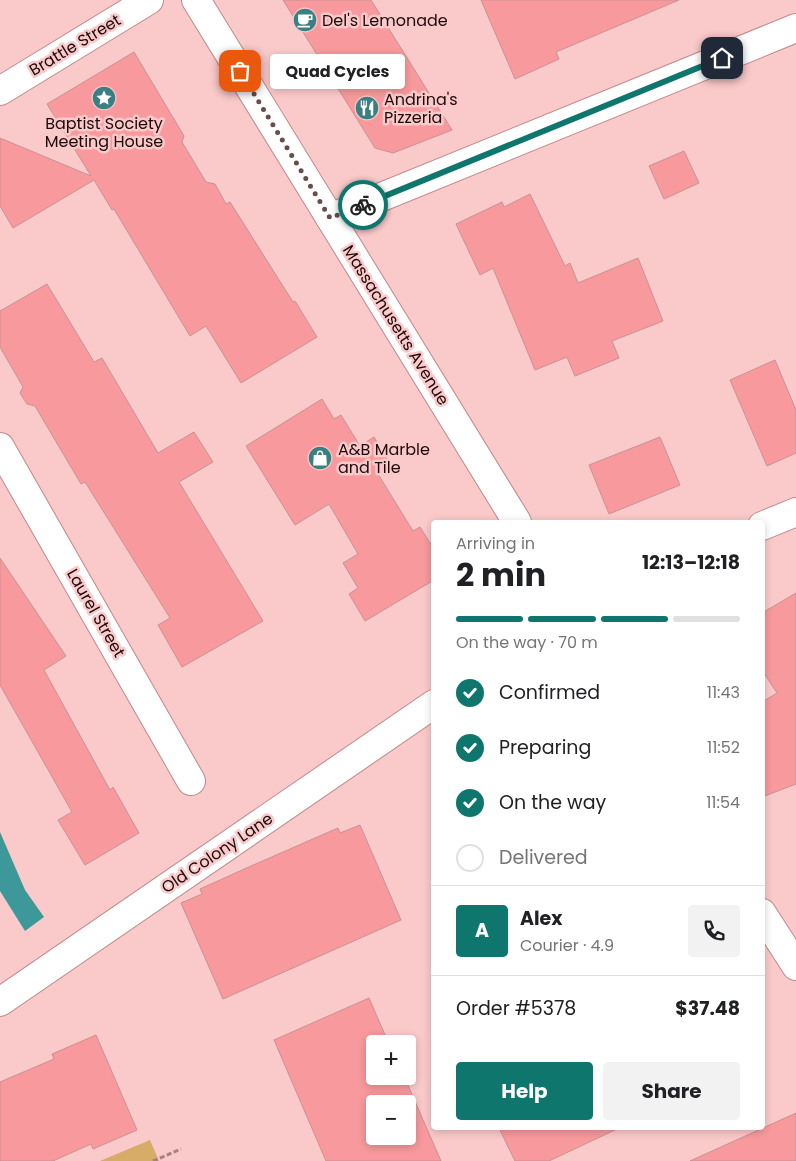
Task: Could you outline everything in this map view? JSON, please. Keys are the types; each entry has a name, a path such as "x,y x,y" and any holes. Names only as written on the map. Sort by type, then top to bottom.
{"street":[{"name":"Brattle Street","path":"0,91 149,0"},
{"name":"Massachusetts Avenue","path":"196,0 516,520"},
{"path":"330,218 796,28"},
{"name":"Laurel Street","path":"0,446 191,781"},
{"path":"765,525 796,512"},
{"name":"Old Colony Lane","path":"0,1002 431,706"},
{"path":"765,917 796,966"}],"path":[{"path":"153,1161 181,1149"}],"shaded area":[{"path":"150,1140 159,1161 100,1161"}],"water":[{"path":"0,832 25,890 44,917 25,931 0,891"}],"building":[{"path":"283,0 371,0 452,130 393,153 375,148"},
{"path":"481,0 679,0 556,52 559,59 515,79"},
{"path":"134,52 184,136 182,142 206,182 215,184 226,204 230,202 317,337 241,383 206,326 190,336 114,209 112,210 94,180 13,228 0,206 0,138 91,176 47,104"},
{"path":"684,151 699,183 664,199 649,166"},
{"path":"530,194 565,266 570,263 578,283 638,258 663,321 612,341 619,358 575,376 567,357 535,370 493,268 480,275 456,224 502,202 504,207"},
{"path":"47,284 94,362 102,358 158,453 194,432 213,462 179,482 263,621 182,667 158,625 170,618 85,482 81,484 35,406 27,404 20,393 23,387 0,347 0,311"},
{"path":"775,360 796,410 796,453 767,466 730,380"},
{"path":"322,399 334,419 341,415 360,446 374,437 391,466 378,474 413,531 420,527 431,544 431,582 365,621 349,594 358,588 343,563 358,554 329,504 295,525 246,446"},
{"path":"660,437 680,485 609,514 589,465"},
{"path":"0,558 66,656 44,670 110,790 113,787 139,833 85,865 58,820 72,812 0,685"},
{"path":"796,593 796,784 765,796 765,700 777,693 765,675 765,611"},
{"path":"360,825 401,920 223,999 181,903 202,894 200,889 338,828 340,833"},
{"path":"369,998 385,1035 366,1035 366,1085 408,1085 412,1095 366,1095 366,1145 416,1145 416,1104 441,1161 326,1161 274,1040"},
{"path":"96,1035 137,1130 93,1149 91,1144 53,1161 0,1161 0,1082 54,1059 52,1054"},
{"path":"796,1113 796,1161 690,1161 758,1130 765,1130 765,1127"},
{"path":"500,1130 615,1130 549,1161 515,1161"}],"way so far":[{"path":"240,71 330,218 363,205"}],"place":[{"name":"Del's Lemonade","path":"305,20"},
{"name":"Quad Cycles","path":"240,71"},
{"name":"Baptist Society Meeting House","path":"104,98"},
{"name":"Andrina's Pizzeria","path":"367,108"},
{"name":"A&B Marble and Tile","path":"320,458"}],"route":[{"path":"363,205 722,58"}]}
